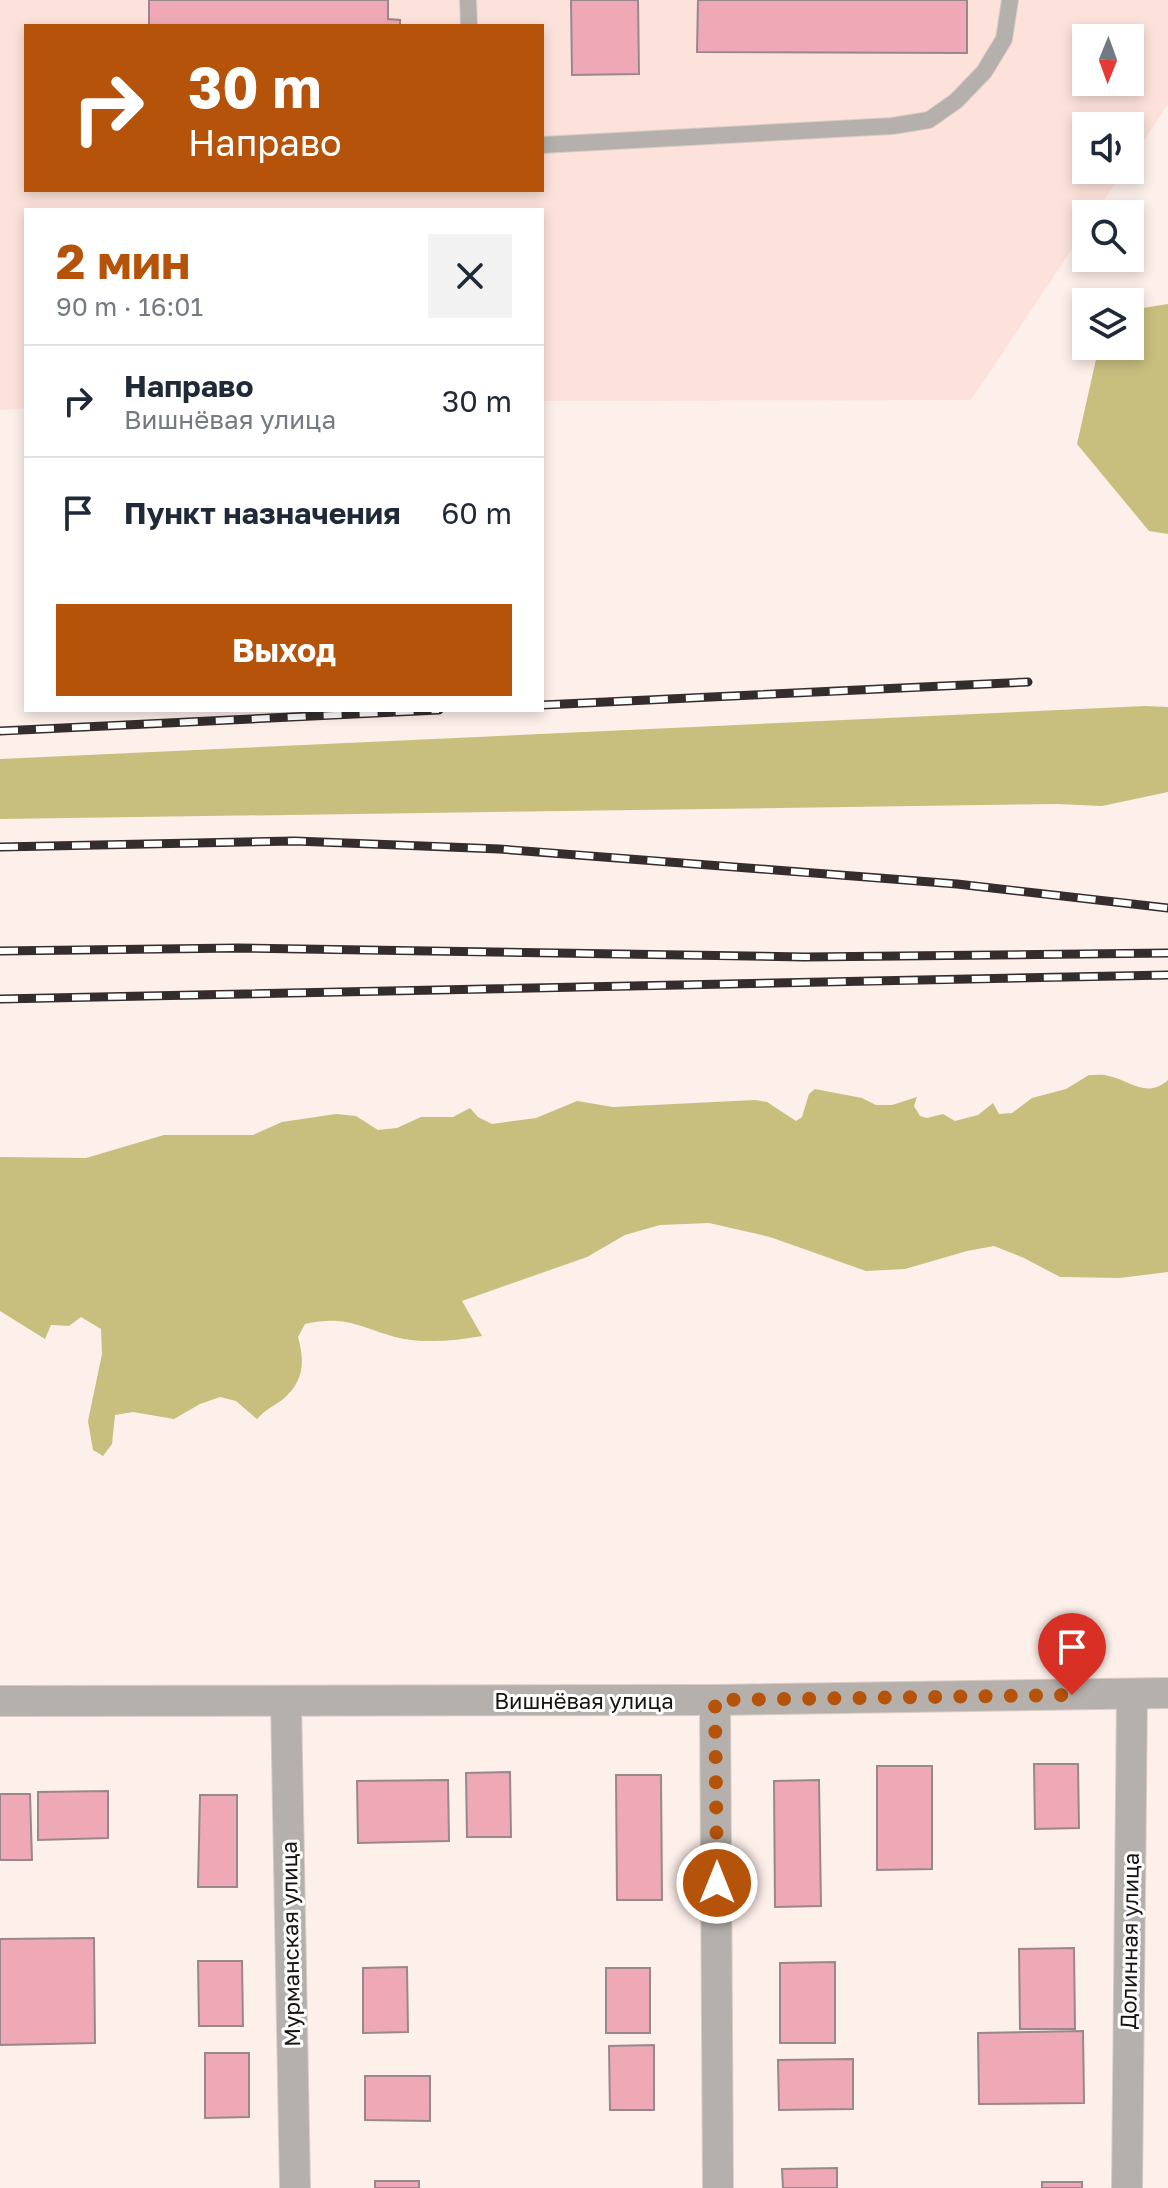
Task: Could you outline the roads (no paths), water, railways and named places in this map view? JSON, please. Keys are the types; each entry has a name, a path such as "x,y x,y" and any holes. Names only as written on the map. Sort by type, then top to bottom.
{"street":[{"name":"Вишнёвая улица","path":"0,1701 715,1700 1168,1693"},
{"name":"Долинная улица","path":"1127,2188 1132,1694"},
{"path":"715,1700 718,2188"},
{"name":"Мурманская улица","path":"286,1701 295,2188"}],"lane":[{"path":"468,0 469,24"},
{"path":"544,145 892,126 929,120 956,101 984,72 1004,39 1010,0"}],"railway":[{"path":"544,705 1028,682"},
{"path":"0,731 397,712"},
{"path":"0,847 295,841 499,849 957,884 1168,908"},
{"path":"0,951 238,948 805,957 1168,953"},
{"path":"0,999 1168,975"}]}
